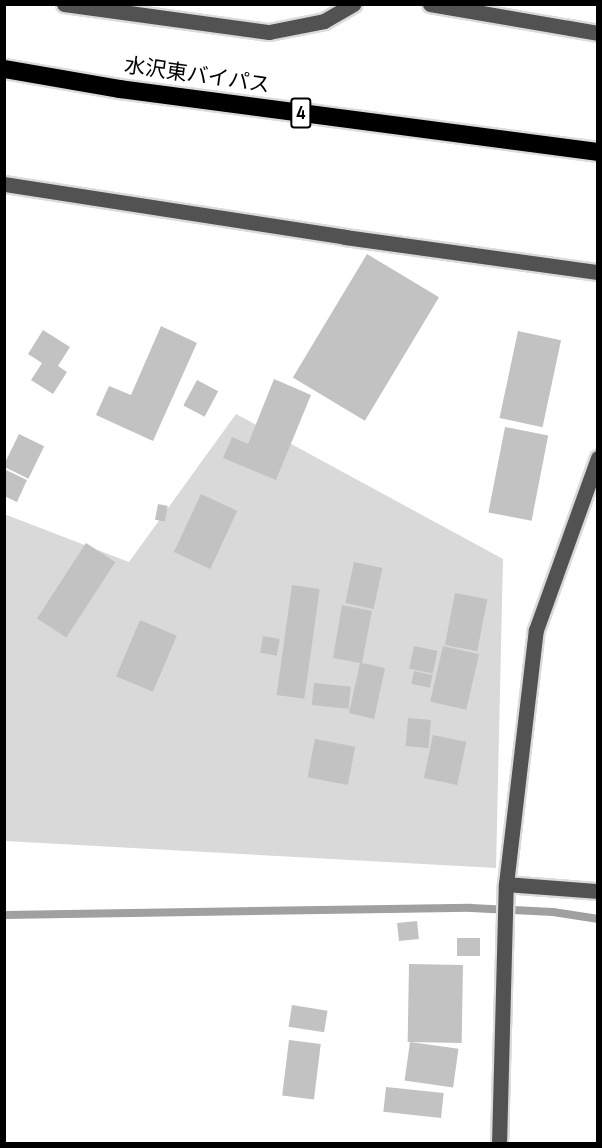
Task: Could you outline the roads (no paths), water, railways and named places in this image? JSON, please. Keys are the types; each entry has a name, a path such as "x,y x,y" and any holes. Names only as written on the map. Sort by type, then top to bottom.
{"highway":[{"name":"水沢東バイパス","path":"4,69 132,90 597,152"}],"street":[{"path":"64,4 269,32 324,21 353,4"},
{"path":"430,4 475,8 597,33"},
{"path":"4,184 321,234 597,272"},
{"path":"499,1143 506,884 536,630 597,458"},
{"path":"506,884 597,891"}],"waterway":[{"path":"4,915 471,908 553,912 598,919"}]}
